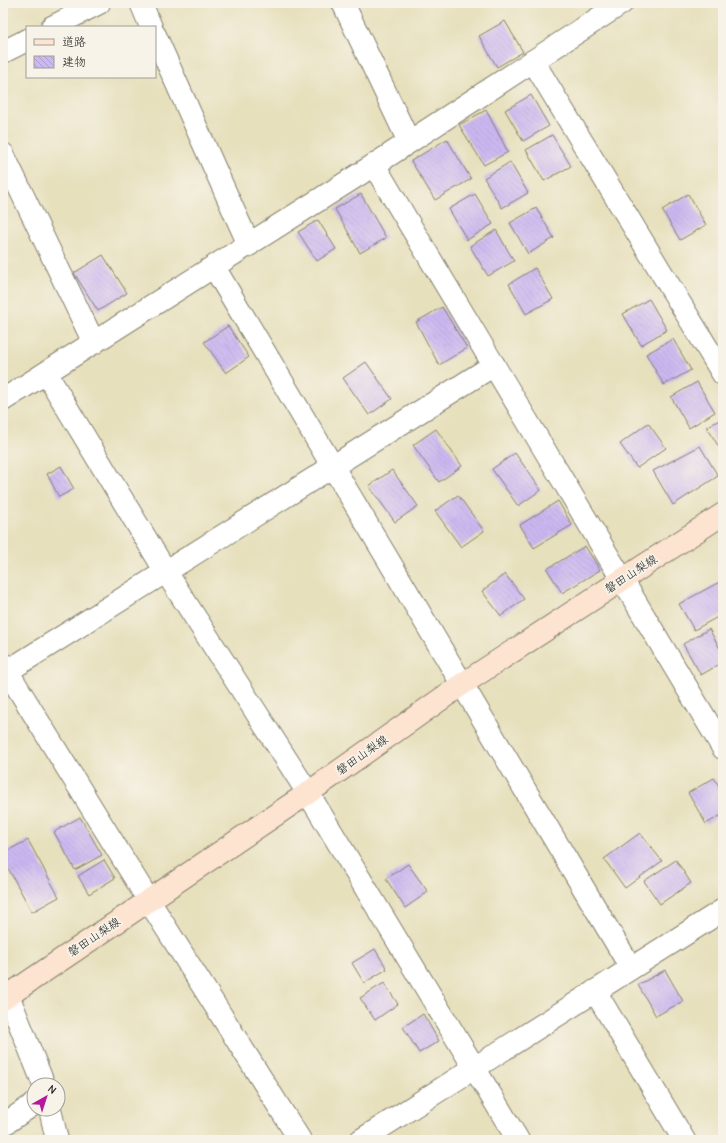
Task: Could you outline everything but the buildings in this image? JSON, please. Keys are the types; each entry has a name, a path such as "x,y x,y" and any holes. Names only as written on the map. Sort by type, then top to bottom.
{"main road":[{"name":"磐田山梨線","path":"5,994 149,901 308,793 461,685 723,514"}],"street":[{"path":"54,26 99,3"},
{"path":"140,3 151,26"},
{"path":"343,3 409,142"},
{"path":"3,400 374,165 622,3"},
{"path":"156,37 249,245"},
{"path":"3,52 26,40"},
{"path":"532,62 723,374"},
{"path":"3,154 94,343"},
{"path":"374,165 723,748"},
{"path":"214,267 461,685 631,968"},
{"path":"300,1140 5,670 166,572 494,365"},
{"path":"46,373 166,572 308,793 518,1140"},
{"path":"361,1140 723,910"},
{"path":"595,991 684,1140"},
{"path":"5,994 41,1077"},
{"path":"3,1125 26,1109"},
{"path":"52,1117 57,1140"}]}
